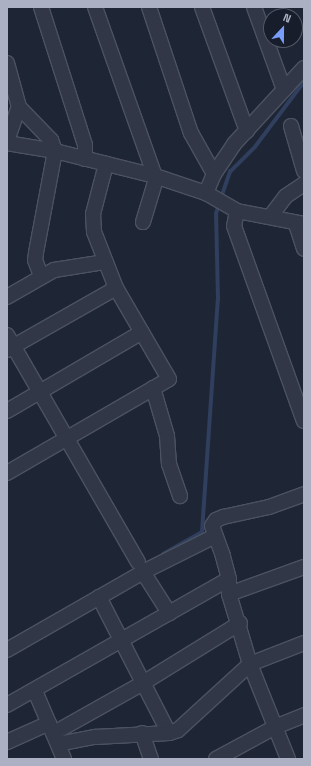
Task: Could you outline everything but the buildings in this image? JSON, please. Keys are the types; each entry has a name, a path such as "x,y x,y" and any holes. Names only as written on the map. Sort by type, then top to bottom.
{"street":[{"path":"41,7 85,145 85,159"},
{"path":"95,7 155,176 143,222"},
{"path":"149,7 191,133 214,174"},
{"path":"202,7 247,131"},
{"path":"254,7 284,90"},
{"path":"7,63 19,107 51,140 55,151 35,260 41,276"},
{"path":"209,196 214,174 220,161 304,68"},
{"path":"19,107 7,142 55,151 155,176 209,196 231,208 300,224 304,248"},
{"path":"290,126 304,171"},
{"path":"7,473 67,440 169,379 116,288 94,232 93,214 106,164"},
{"path":"270,217 286,196 304,184"},
{"path":"231,208 234,226 300,401 304,422"},
{"path":"7,297 41,276 54,270 105,262"},
{"path":"116,288 9,344 40,391 67,440 169,613"},
{"path":"7,411 142,332"},
{"path":"153,388 167,436 169,464 180,496"},
{"path":"288,759 250,664 240,623 229,594 229,579 212,526 216,520 269,507 304,494"},
{"path":"7,650 100,597 141,567 215,536"},
{"path":"229,594 304,567"},
{"path":"7,705 35,691 229,579"},
{"path":"100,597 169,733"},
{"path":"53,733 143,683 240,623"},
{"path":"7,742 53,733 169,733 187,724 250,664 304,644"},
{"path":"35,691 64,759"},
{"path":"216,759 275,727 304,715"},
{"path":"142,733 151,759"}],"waterway":[{"path":"221,198 230,172 255,147 304,82"},
{"path":"163,554 202,532 218,300 216,214 219,204"}]}
